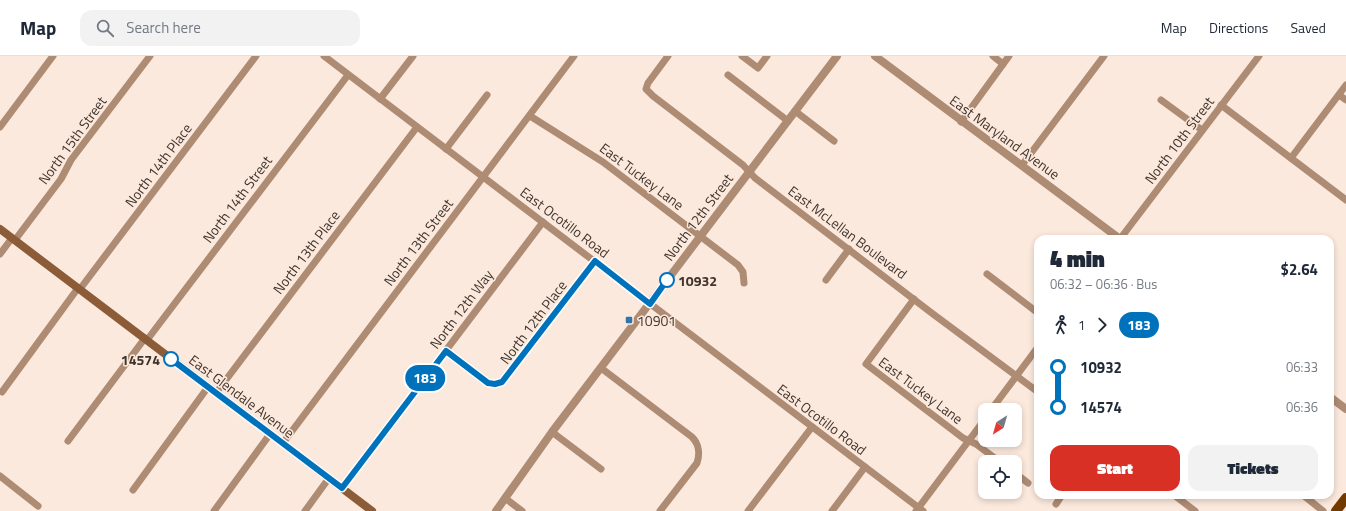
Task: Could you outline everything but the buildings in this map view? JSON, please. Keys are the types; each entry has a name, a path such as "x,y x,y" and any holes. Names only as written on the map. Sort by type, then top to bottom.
{"main road":[{"name":"East Glendale Avenue","path":"0,229 372,511"},
{"path":"1336,511 1346,498"}],"street":[{"path":"0,127 53,56"},
{"name":"North 15th Street","path":"0,254 61,179 71,160 150,56"},
{"name":"North 14th Place","path":"2,392 79,288 256,56"},
{"name":"East Ocotillo Road","path":"324,56 484,176 865,467 919,510"},
{"path":"380,99 413,56"},
{"name":"North 13th Street","path":"283,443 574,56"},
{"name":"East McLellan Boulevard","path":"668,56 648,83 646,89 653,96 749,171 755,178 1034,389"},
{"path":"742,56 758,68 767,56"},
{"name":"North 12th Street","path":"496,511 552,432 749,171 838,56"},
{"name":"East Maryland Avenue","path":"875,56 961,122 1022,165 1115,235"},
{"path":"993,56 1003,64"},
{"path":"961,122 1009,56"},
{"path":"1022,165 1104,56"},
{"name":"North 10th Street","path":"1123,235 1259,56"},
{"name":"North 14th Street","path":"68,441 348,75"},
{"path":"728,75 788,121"},
{"path":"1292,158 1346,85"},
{"path":"446,149 487,95"},
{"path":"1339,95 1346,100"},
{"path":"1161,100 1202,130"},
{"path":"1221,106 1346,200"},
{"path":"795,111 834,141"},
{"name":"East Tuckey Lane","path":"530,116 602,162 738,265 743,272 744,284"},
{"name":"North 13th Place","path":"216,393 417,127"},
{"name":"North 12th Way","path":"342,488 543,222"},
{"path":"826,280 849,249"},
{"name":"North 12th Place","path":"446,351 488,383 495,384 502,382 595,261"},
{"path":"987,274 1034,310"},
{"name":"East Tuckey Lane","path":"914,299 866,364 963,438 969,440 990,455"},
{"path":"996,403 1034,352"},
{"path":"601,368 692,437 698,446 699,458 697,463 660,511"},
{"path":"133,490 208,387"},
{"path":"1334,400 1346,409"},
{"path":"748,511 812,427"},
{"path":"919,510 978,428"},
{"path":"552,432 601,469"},
{"path":"214,511 270,434"},
{"path":"832,511 865,467"},
{"path":"0,476 38,506"},
{"path":"305,511 329,478"},
{"path":"1022,478 1028,483"},
{"path":"505,498 522,511"},
{"path":"1056,504 1059,499"},
{"path":"1179,499 1195,511"},
{"path":"1308,499 1323,511"}],"bus line":[{"name":"183","path":"171,359 342,488 446,351 488,383 495,384 502,382 507,378 595,261 650,304 667,280"}],"place":[{"name":"10932","path":"667,280"},
{"name":"10901","path":"629,320"},
{"name":"14574","path":"171,359"}]}
